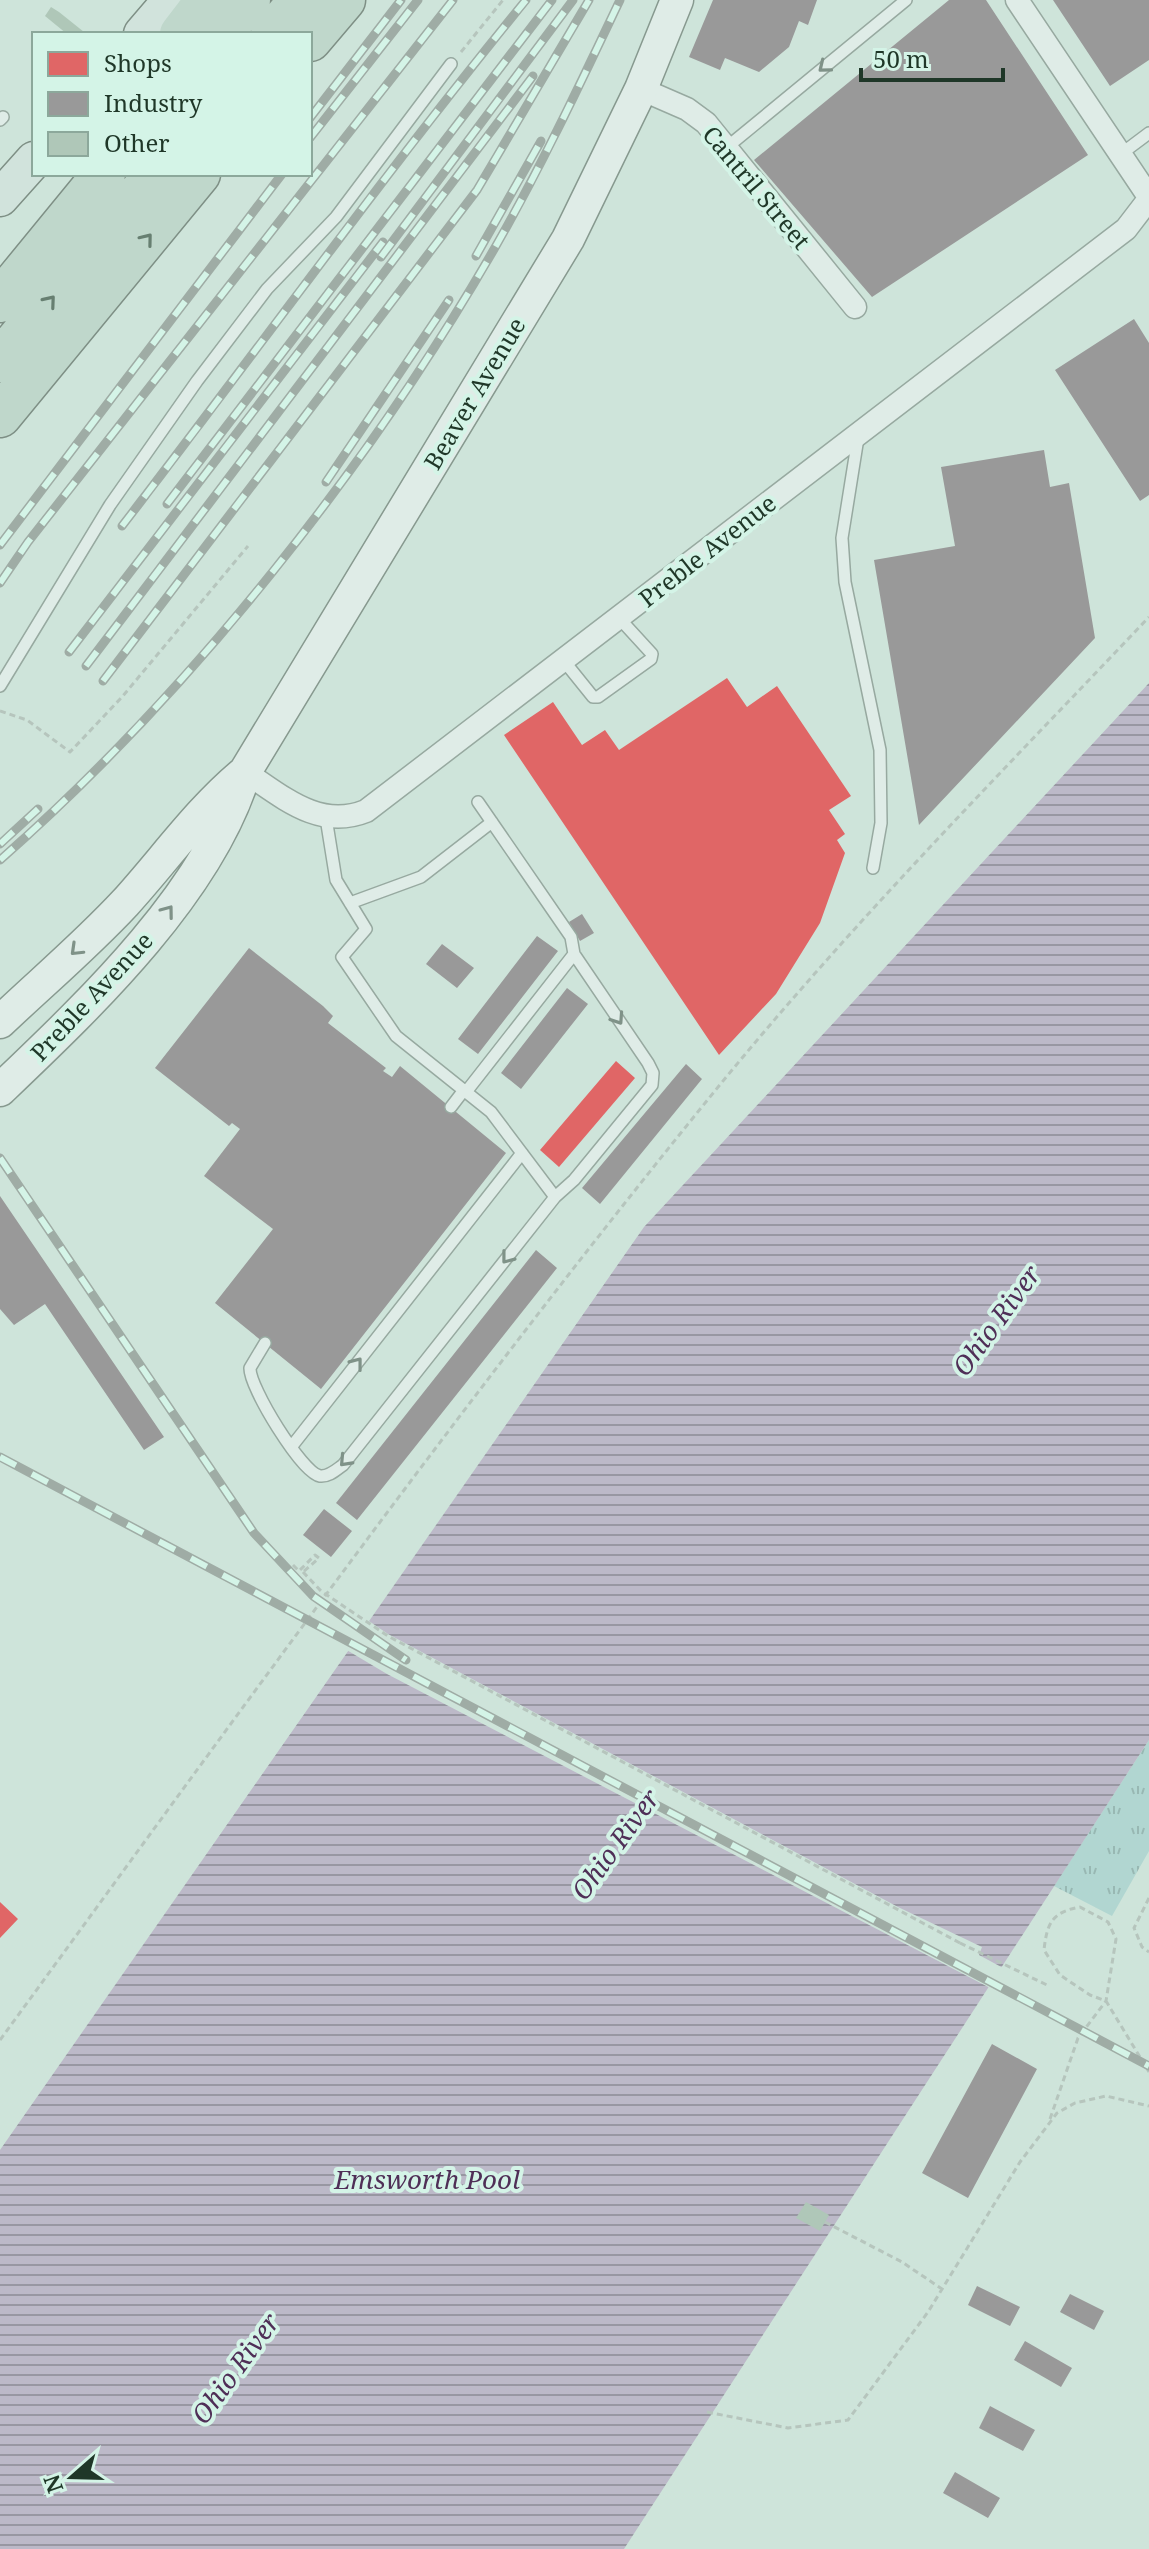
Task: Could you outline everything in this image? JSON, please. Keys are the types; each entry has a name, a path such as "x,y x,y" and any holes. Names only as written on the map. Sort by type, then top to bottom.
{"highway":[{"path":"183,32 207,0"},
{"path":"223,32 249,0"},
{"path":"274,32 300,0"},
{"path":"312,38 344,0"},
{"path":"0,261 67,176"},
{"path":"0,301 102,176"},
{"path":"0,361 154,176"},
{"path":"0,416 197,176"},
{"path":"0,430 63,343"}],"main road":[{"path":"144,32 171,0"},
{"path":"0,198 32,162"}],"street":[{"name":"Beaver Avenue","path":"245,772 568,239 641,89 677,0"},
{"path":"1017,0 1149,198"},
{"name":"Cantril Street","path":"641,89 687,109 706,123 855,307"},
{"name":"Preble Avenue","path":"326,818 341,819 366,811 1126,229 1149,198"},
{"path":"245,772 300,807 326,818"},
{"name":"Preble Avenue","path":"0,1022 122,907 179,843 212,799 245,772"},
{"name":"Preble Avenue","path":"0,1089 127,965 175,902 234,809 245,772"}],"lane":[{"path":"726,148 906,0"},
{"path":"0,686 110,505 197,381 267,289 336,217 451,64"},
{"path":"1121,154 1149,133"},
{"path":"859,433 851,467 842,538 845,582 880,750 881,823 873,868"},
{"path":"564,661 593,697 598,697 651,659 652,654 619,618"},
{"path":"265,1343 252,1361 251,1383 305,1466 319,1476 327,1476 343,1465 555,1197 584,1169 641,1100 654,1079 648,1063 574,954 571,937 478,802"},
{"path":"326,818 336,880 366,929 342,957 396,1036 491,1112 555,1197"},
{"path":"350,903 421,877 492,822"},
{"path":"451,1107 574,954"},
{"path":"292,1446 522,1153"}],"path":[{"path":"451,64 503,0"},
{"path":"0,711 27,720 70,752 122,697 248,546"},
{"path":"0,2040 336,1580 715,1091 917,860 1149,617"},
{"path":"293,1565 299,1571 315,1555 319,1558 303,1572 321,1591 388,1636 960,1943 1049,1986"},
{"path":"1149,1898 1134,1928 1142,1947 1149,1952"},
{"path":"707,2412 788,2428 848,2420 942,2289 1049,2121 1078,2038 1106,2001 1116,1939 1108,1922 1080,1907 1056,1913 1047,1926 1044,1950 1060,1975 1090,1995 1106,2001 1149,2072"},
{"path":"1049,2121 1075,2103 1106,2096 1136,2100 1149,2106"},
{"path":"825,2222 902,2262 942,2289"}],"green space":[{"path":"1149,1740 1149,1851 1112,1916 1054,1886"}],"water":[{"name":"Emsworth Pool","path":"1149,683 1149,1740 624,2549 0,2549 0,2150 644,1227"}],"pier":[{"path":"366,1619 388,1634 898,1907 982,1947 979,1955 1005,1969 992,1989 387,1674 345,1649"}],"building: Shops":[{"path":"727,678 747,707 777,686 851,796 829,810 845,834 837,840 845,853 820,923 776,994 719,1055 504,735 553,702 582,745 605,730 619,750"},
{"path":"616,1061 635,1078 559,1167 540,1150"},
{"path":"0,1902 18,1919 0,1938"}],"building: Industry":[{"path":"713,0 817,0 808,25 799,21 789,47 759,72 725,58 720,70 689,57"},
{"path":"949,0 986,0 1088,155 872,297 754,160"},
{"path":"1053,0 1149,0 1149,60 1110,86"},
{"path":"1134,319 1149,343 1149,495 1140,501 1055,370"},
{"path":"1044,450 1050,487 1069,483 1095,638 919,825 874,560 955,546 941,467"},
{"path":"582,914 594,933 580,941 569,922"},
{"path":"537,936 558,951 478,1054 458,1039"},
{"path":"442,944 474,968 457,988 426,964"},
{"path":"249,948 323,1006 333,1016 328,1023 386,1068 383,1071 392,1077 400,1066 506,1153 321,1389 215,1303 273,1229 204,1176 240,1129 232,1123 229,1126 155,1068"},
{"path":"567,988 588,1004 521,1089 501,1073"},
{"path":"686,1064 702,1079 600,1204 582,1188"},
{"path":"0,1196 164,1437 144,1450 45,1304 14,1325 0,1309"},
{"path":"536,1250 557,1268 357,1520 336,1503"},
{"path":"324,1509 352,1531 331,1557 303,1535"},
{"path":"992,2044 1037,2069 968,2198 922,2173"},
{"path":"977,2286 1020,2307 1010,2326 968,2305"},
{"path":"1070,2294 1104,2311 1094,2330 1060,2312"},
{"path":"1025,2341 1072,2368 1061,2387 1014,2360"},
{"path":"990,2406 1035,2430 1023,2451 979,2428"},
{"path":"955,2472 1000,2498 988,2518 943,2493"}],"building: Other":[{"path":"51,7 84,32 65,32 45,16"},
{"path":"806,2202 829,2215 820,2231 796,2218"}],"railway":[{"path":"312,115 401,0"},
{"path":"312,135 418,0"},
{"path":"0,583 28,542 453,0"},
{"path":"122,526 372,195 526,0"},
{"path":"167,504 552,0"},
{"path":"381,257 573,0"},
{"path":"103,681 477,190 589,0"},
{"path":"0,860 71,795 140,724 273,572 335,491 448,326 497,244 620,0"},
{"path":"86,666 533,76"},
{"path":"476,256 541,141"},
{"path":"0,545 280,176"},
{"path":"69,652 383,242"},
{"path":"326,482 449,300"},
{"path":"0,844 38,809"},
{"path":"0,1158 254,1533 313,1596 406,1660"},
{"path":"0,1457 1149,2066"}],"water label":[{"name":"Ohio River","path":"996,1320"},
{"name":"Ohio River","path":"615,1844"},
{"name":"Ohio River","path":"235,2368"}]}
